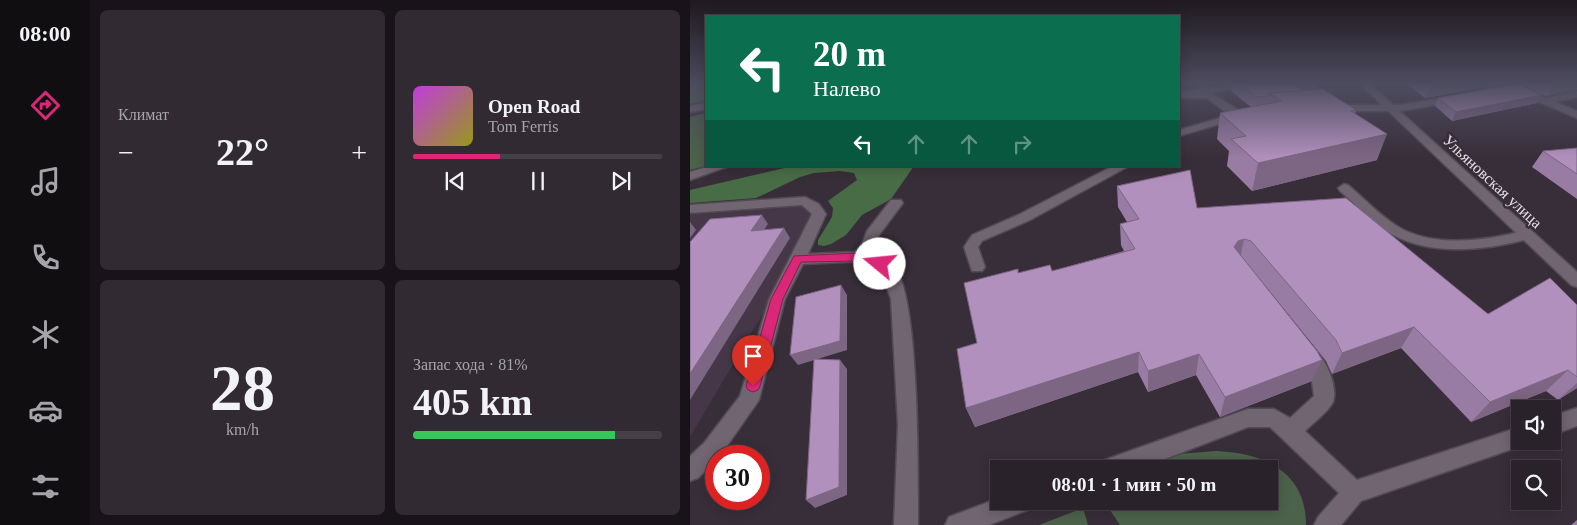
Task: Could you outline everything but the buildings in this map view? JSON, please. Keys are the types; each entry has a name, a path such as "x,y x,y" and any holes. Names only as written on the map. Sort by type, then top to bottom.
{"street":[{"path":"1229,108 1236,115"},
{"name":"Ульяновская улица","path":"1391,108 1577,281"},
{"path":"1562,108 1577,115"},
{"path":"1180,132 1236,115 1252,114"},
{"path":"690,176 720,167"},
{"path":"978,267 971,247 977,238 1025,217 1121,167"},
{"path":"1344,188 1397,232 1417,239 1438,243 1503,241 1527,235"},
{"path":"690,209 805,202 814,207 819,214 777,299 749,400 712,450 690,470"},
{"path":"859,257 869,245 872,234 896,203"},
{"path":"714,220 726,206"},
{"path":"798,259 859,257 880,264 889,271 899,299 908,425 906,525"},
{"path":"1292,430 1324,399 1324,382 1318,367 1294,336"},
{"path":"1561,423 1577,417"},
{"path":"1134,460 1248,418 1274,418 1292,430 1354,492"},
{"path":"1326,525 1354,492 1511,439"},
{"path":"957,525 998,510"}],"shaded area":[{"path":"802,204 816,215 785,276 690,437 690,211"}],"green space":[{"path":"705,113 705,166 690,170 690,117"},
{"path":"789,167 913,167 891,199 862,215 846,235 824,246 818,245 818,240 832,217 833,208 828,201 857,180 854,173 840,171 814,173 800,177 756,198 690,203 690,190"},
{"path":"1216,451 1250,456 1262,460 1154,460 1166,455"},
{"path":"1278,468 1290,478 1299,491 1304,506 1306,525 1120,525 1110,510 1278,510"},
{"path":"1078,510 1084,510 1088,525 1039,525"}],"route":[{"path":"753,386 777,299 798,259 859,257 880,264"}]}
